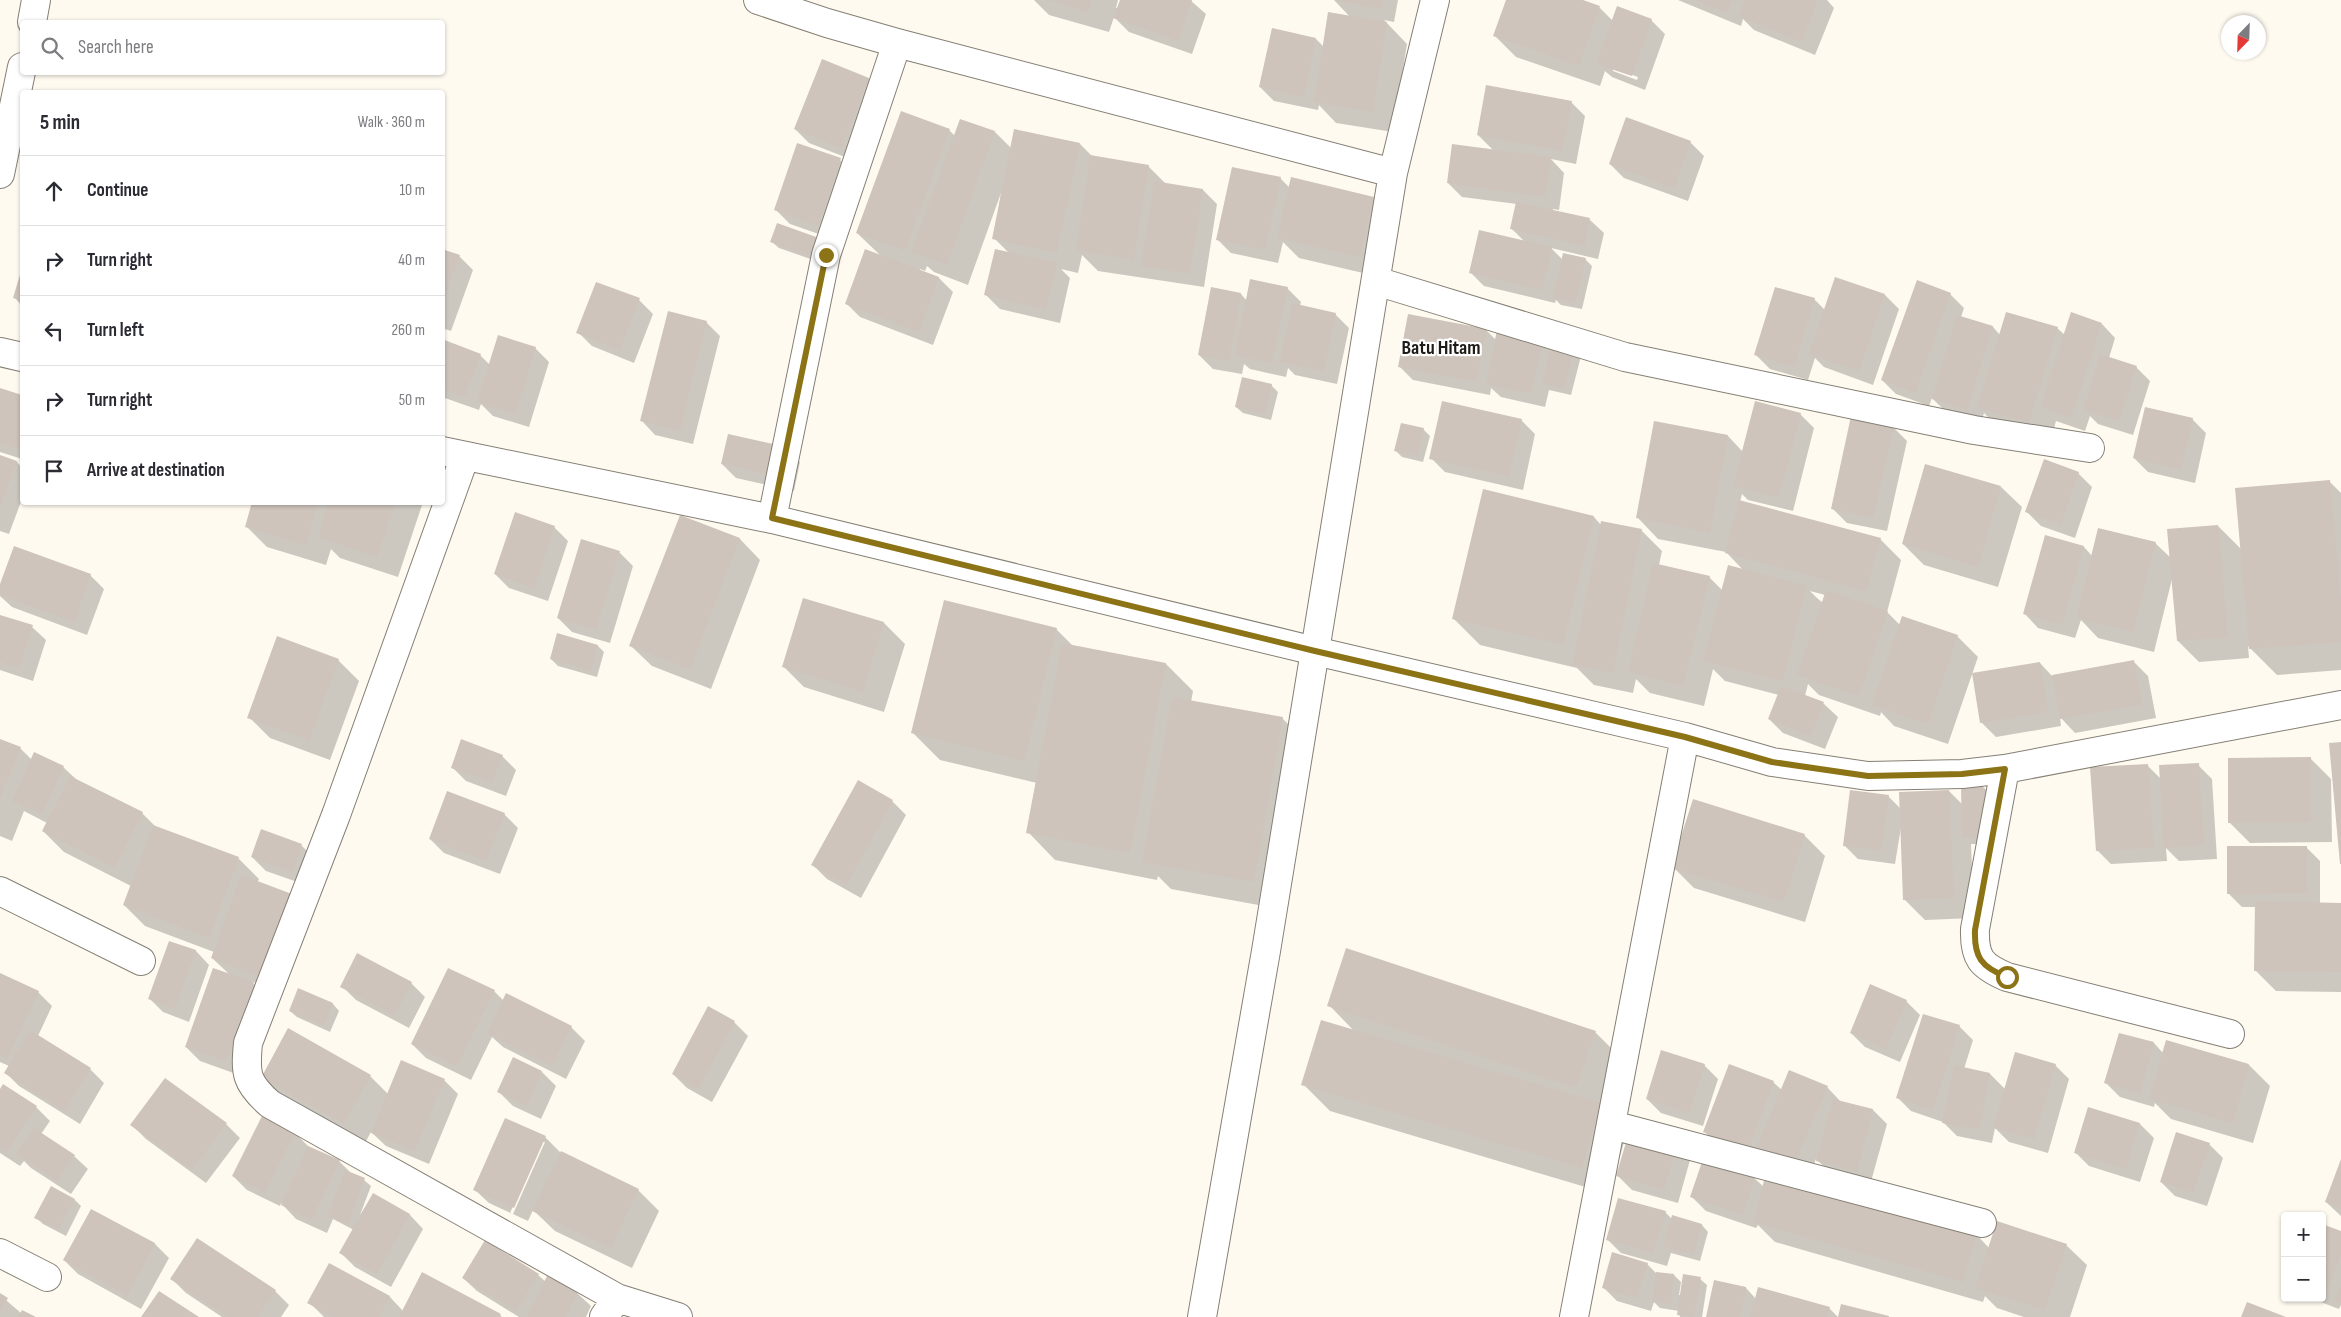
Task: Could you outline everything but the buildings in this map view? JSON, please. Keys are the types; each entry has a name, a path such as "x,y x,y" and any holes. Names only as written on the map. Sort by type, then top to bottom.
{"street":[{"path":"32,20 36,0"},
{"path":"758,0 827,23 897,43 1393,173"},
{"path":"1202,1317 1315,651 1393,173 1435,0"},
{"path":"772,518 826,255 897,43"},
{"path":"0,174 20,75"},
{"path":"1376,281 1625,357 1974,430 2090,448"},
{"path":"0,352 20,357"},
{"path":"445,482 454,454 772,518 1315,651 1685,737 1772,762 1868,776 1962,774 2005,769 2341,705"},
{"path":"437,505 336,815 248,1043 246,1065 253,1089 270,1104 610,1307 678,1317"},
{"path":"1574,1317 1685,737"},
{"path":"2005,769 1975,930 1975,948 1981,961 1992,971 2007,977 2230,1034"},
{"path":"0,891 141,961"},
{"path":"1612,1125 1982,1223"},
{"path":"0,1253 47,1276"}],"district":[{"name":"Batu Hitam","path":"1441,348"}],"route":[{"path":"826,255 772,518 1315,651 1685,737 1772,762 1868,776 1962,774 2005,769 1975,930 1975,948 1981,961 1992,971 2007,977"}]}
